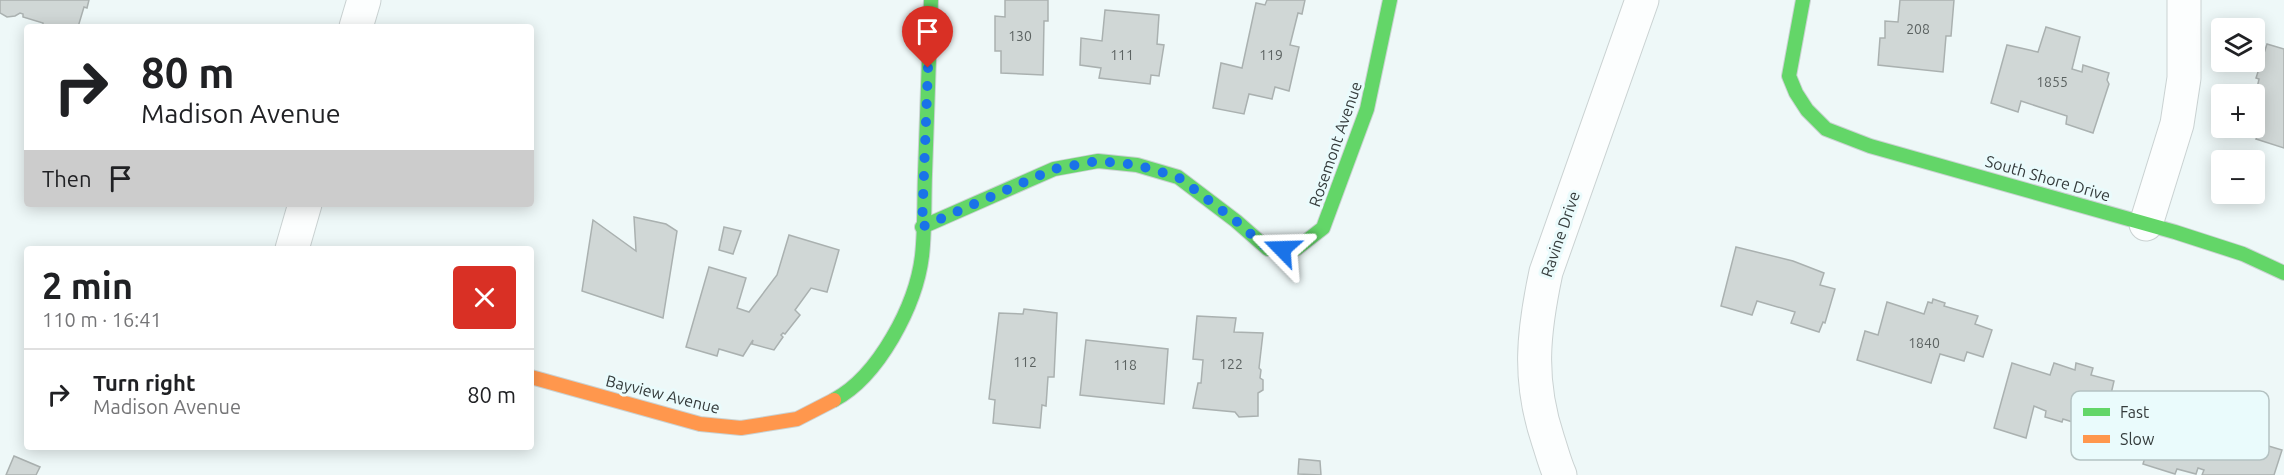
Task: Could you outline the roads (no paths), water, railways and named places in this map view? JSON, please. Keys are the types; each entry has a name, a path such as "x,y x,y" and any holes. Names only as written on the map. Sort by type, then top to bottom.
{"street":[{"path":"357,24 364,0"},
{"name":"Bayview Avenue","path":"534,378 700,424 741,428 797,419 845,394 868,371 890,342 909,304 922,257 931,0"},
{"name":"Rosemont Avenue","path":"922,227 1054,169 1098,161 1137,165 1178,177 1236,221 1268,249 1296,249 1323,228 1367,109 1390,0"},
{"name":"Ravine Drive","path":"1560,475 1545,431 1536,392 1533,351 1538,311 1546,272 1642,0"},
{"name":"South Shore Drive","path":"1803,0 1789,76 1807,111 1826,129 1870,146 2146,224 2242,254 2284,273"},
{"path":"2146,224 2177,124 2184,78 2184,0"},
{"path":"293,246 304,207"}]}
